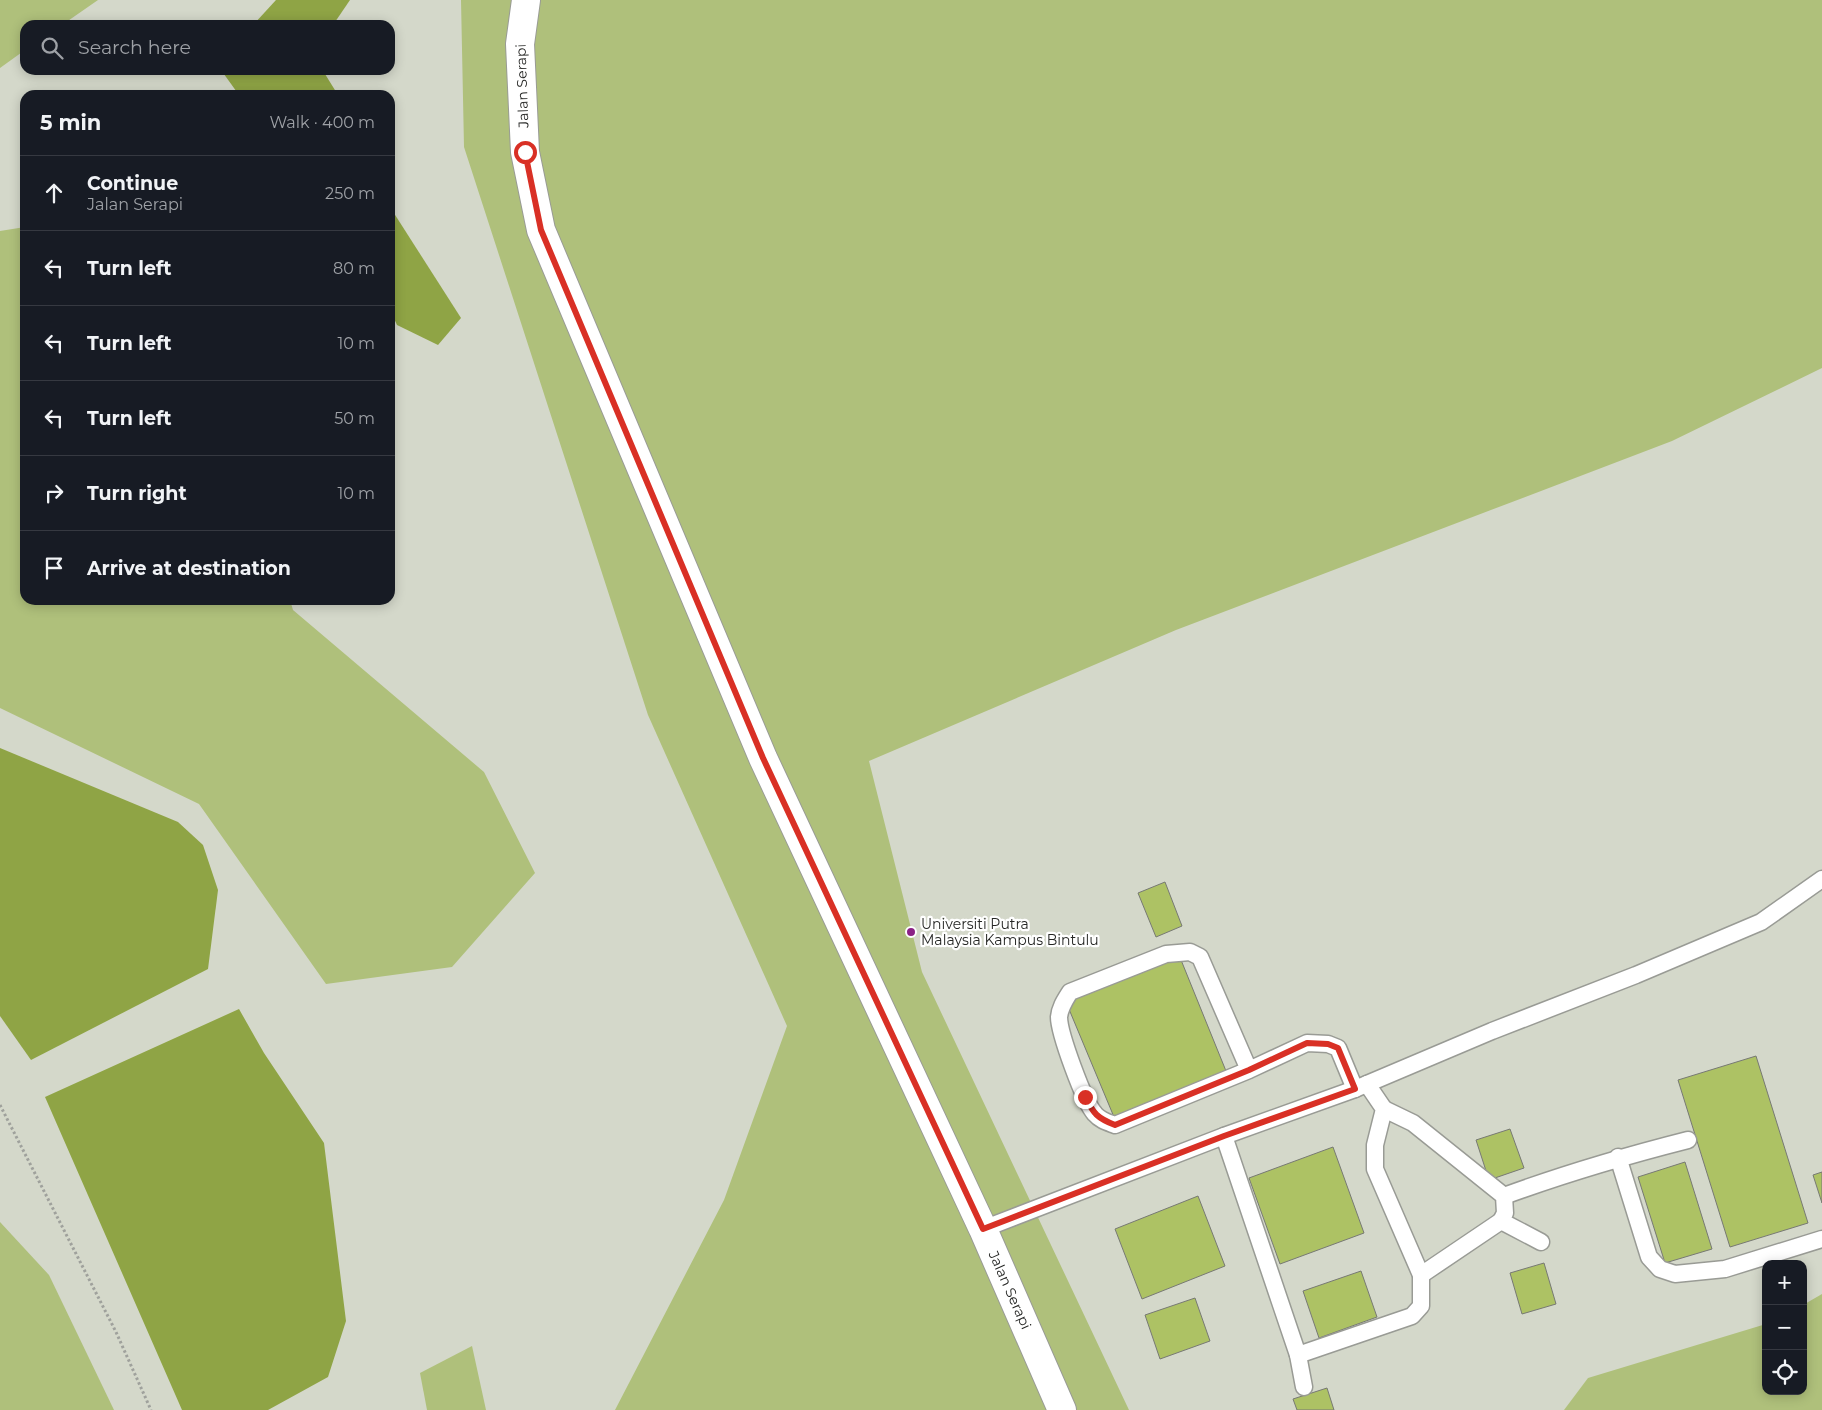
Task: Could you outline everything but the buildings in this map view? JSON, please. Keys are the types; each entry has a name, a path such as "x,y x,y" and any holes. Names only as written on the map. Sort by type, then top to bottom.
{"street":[{"name":"Jalan Serapi","path":"526,0 520,44 525,152 541,230 763,758 983,1229 1062,1410"}],"lane":[{"path":"983,1229 1224,1136 1361,1087 1492,1031 1636,975 1761,922 1822,879"},
{"path":"1249,1070 1200,957 1190,952 1176,952 1157,958 1070,992 1061,1006 1059,1018 1061,1032 1085,1097 1093,1112 1100,1119 1115,1125 1249,1070 1307,1043 1328,1044 1338,1048 1361,1087 1384,1108 1413,1123 1504,1196 1505,1214 1501,1221 1421,1275"},
{"path":"1298,1355 1412,1316 1420,1306 1421,1275 1375,1169 1375,1145 1384,1108"},
{"path":"1224,1136 1298,1355 1304,1387"},
{"path":"1504,1196 1618,1157 1688,1140"},
{"path":"1618,1157 1649,1257 1660,1269 1675,1274 1724,1269 1822,1239"},
{"path":"1501,1221 1541,1242"}],"path":[{"path":"0,1104 116,1332 151,1410"}],"shaded area":[{"name":"Universiti Putra Malaysia Kampus Bintulu","path":"0,0 1822,0 1822,1410 0,1410"},
{"path":"0,0 98,0 69,20 20,20 20,54 0,68"},
{"path":"276,0 350,0 336,20 258,20"},
{"path":"461,0 1822,0 1822,368 1672,441 1176,630 869,761 922,972 1129,1410 615,1410 724,1200 787,1026 648,715 464,147"},
{"path":"225,75 326,75 335,90 235,90"},
{"path":"395,215 461,318 438,345 397,325 395,321"},
{"path":"20,228 20,605 292,605 293,610 484,772 535,873 452,967 326,984 199,804 0,708 0,231"},
{"path":"0,748 178,822 203,845 218,890 208,969 31,1060 0,1016"},
{"path":"239,1009 264,1053 324,1143 346,1321 328,1377 268,1410 182,1410 45,1097"},
{"path":"0,1222 49,1275 114,1410 0,1410"},
{"path":"1822,1294 1822,1410 1564,1410 1588,1378 1762,1325 1762,1395 1807,1395 1807,1303"},
{"path":"472,1346 486,1410 427,1410 420,1373"}],"place":[{"name":"Universiti Putra Malaysia Kampus Bintulu","path":"911,932"}],"route":[{"path":"525,152 541,230 763,758 983,1229 1224,1136 1355,1089 1338,1048 1328,1044 1307,1043 1249,1070 1115,1125 1100,1119 1093,1112 1085,1097"}]}
